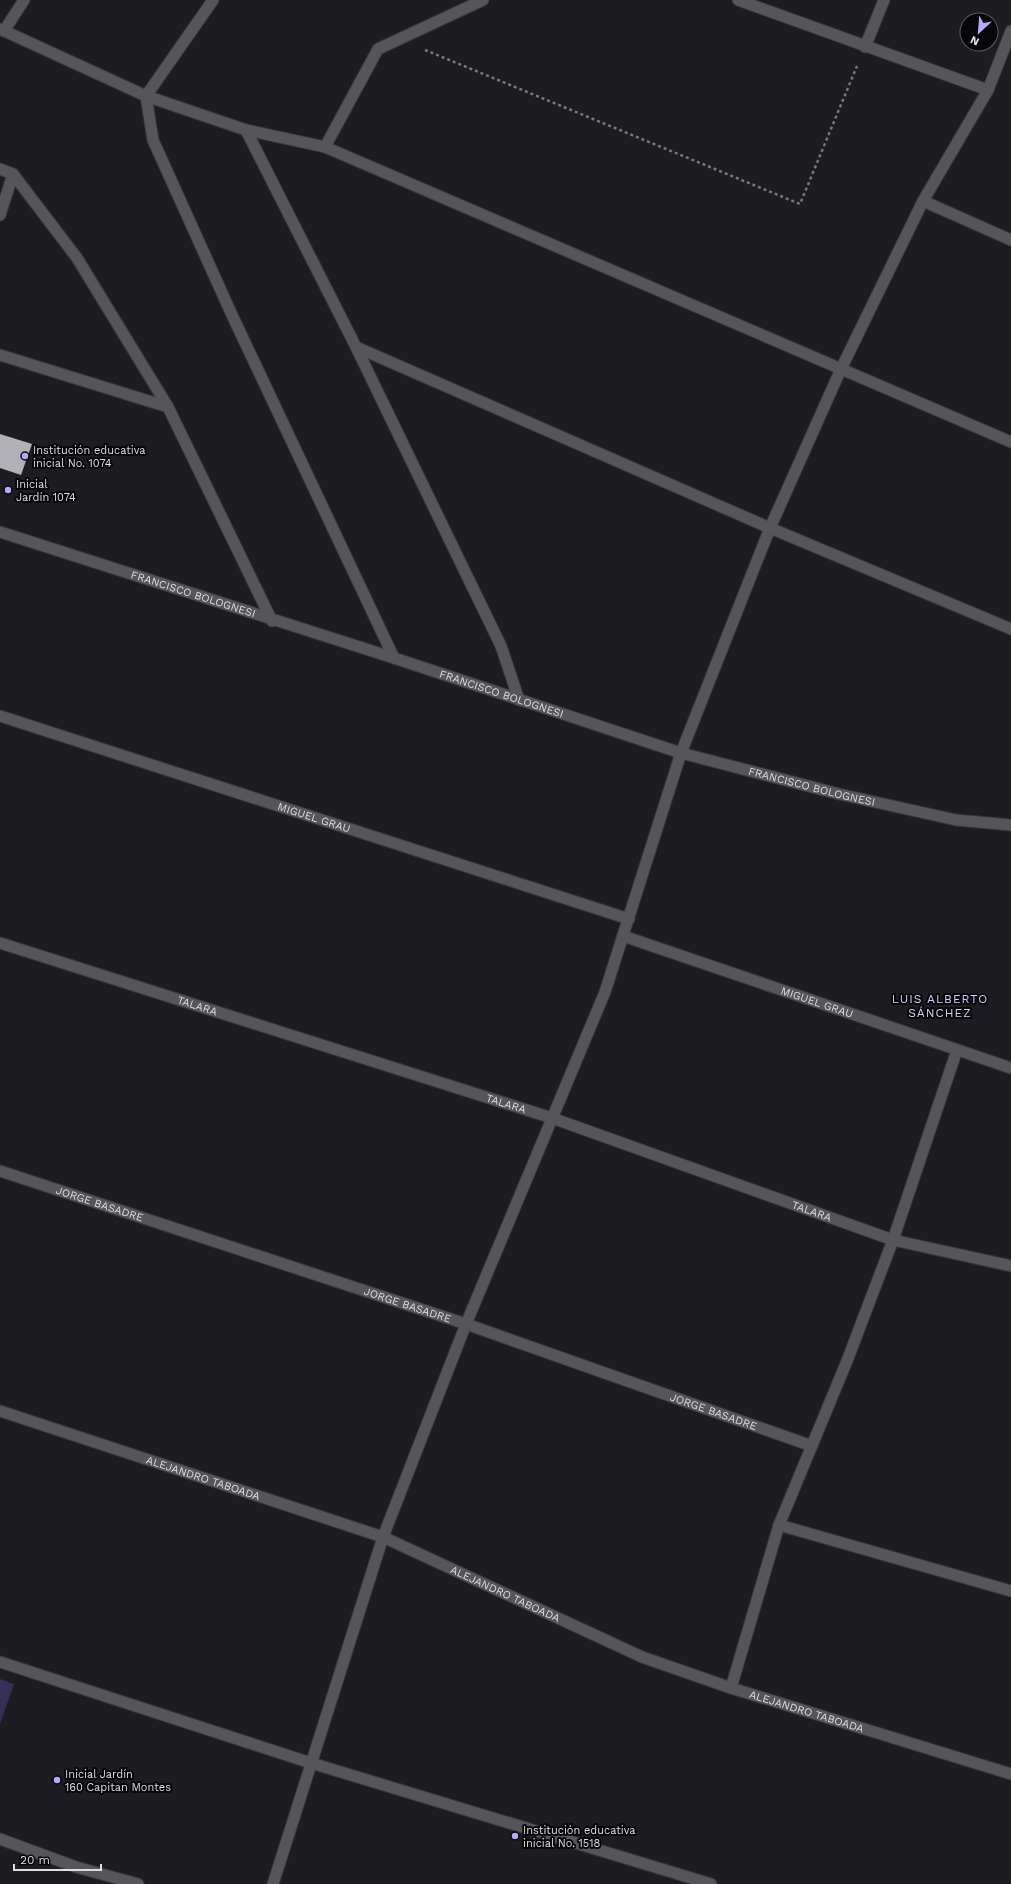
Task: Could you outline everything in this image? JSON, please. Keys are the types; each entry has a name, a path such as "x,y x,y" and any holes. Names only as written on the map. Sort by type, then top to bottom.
{"street":[{"path":"24,0 2,30 146,96 246,130 325,147 1011,442"},
{"path":"213,0 146,96 153,140 232,315 394,658"},
{"path":"325,147 378,49 398,38 483,0"},
{"path":"738,0 865,47 988,90"},
{"path":"865,47 884,0"},
{"path":"272,1884 383,1537 466,1324 605,992 681,753 770,528 841,369 922,201 988,90 1011,31"},
{"path":"246,130 356,347 501,646 519,700"},
{"path":"0,169 13,174 77,258 168,407 272,621"},
{"path":"0,215 13,174"},
{"path":"922,201 1011,240"},
{"path":"356,347 770,528 1011,629"},
{"path":"0,355 168,407"},
{"name":"FRANCISCO BOLOGNESI","path":"0,532 272,621 394,658 681,753 875,802 956,820 1011,825"},
{"name":"MIGUEL GRAU","path":"0,716 629,919"},
{"name":"MIGUEL GRAU","path":"623,936 1011,1068"},
{"name":"TALARA","path":"0,943 552,1118 893,1240 1011,1266"},
{"path":"731,1688 779,1525 812,1446 893,1240 957,1050"},
{"name":"JORGE BASADRE","path":"0,1171 466,1324 812,1446"},
{"name":"ALEJANDRO TABOADA","path":"0,1411 383,1537 642,1657 731,1688 1011,1774"},
{"path":"779,1525 1011,1592"},
{"path":"0,1662 311,1763 711,1884"},
{"path":"0,1839 76,1866 138,1884"}],"path":[{"path":"398,38 800,204 865,47"}],"shaded area":[{"path":"0,1679 14,1684 0,1724"}],"building":[{"path":"0,434 32,444 21,475 0,468"}],"place":[{"name":"Institución educativa inicial No. 1074","path":"25,456"},
{"name":"Inicial Jardín 1074","path":"8,490"},
{"name":"Inicial Jardín 160 Capitan Montes","path":"57,1780"},
{"name":"Institución educativa inicial No. 1518","path":"515,1836"}],"district":[{"name":"LUIS ALBERTO SÁNCHEZ","path":"940,1006"}]}
